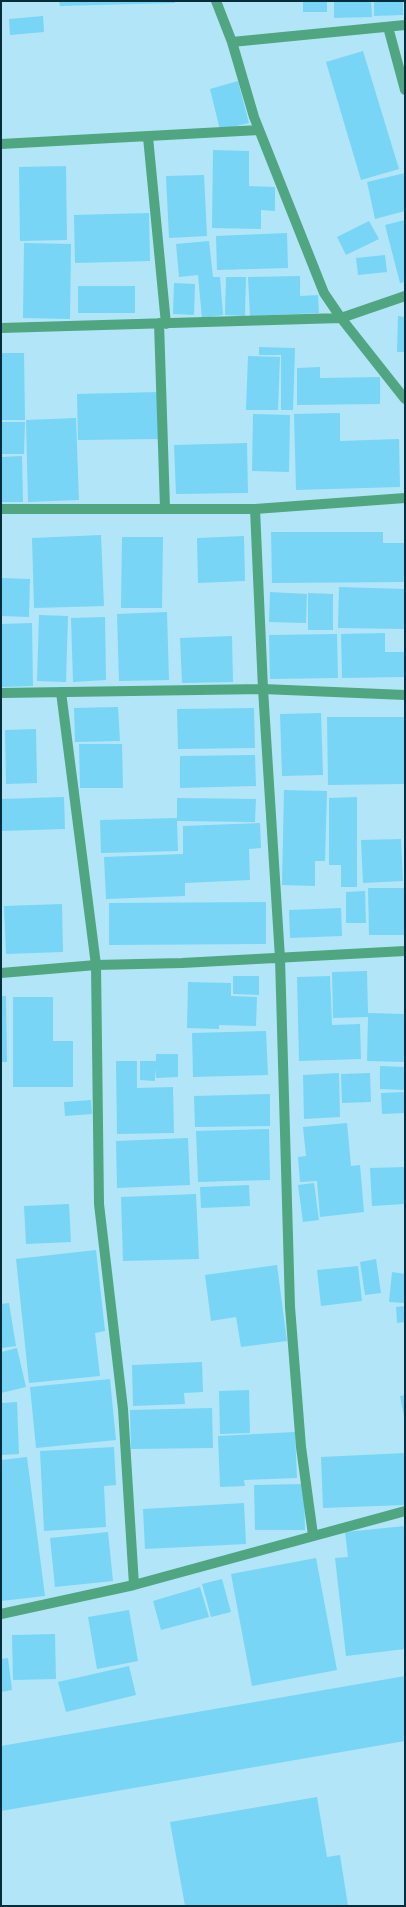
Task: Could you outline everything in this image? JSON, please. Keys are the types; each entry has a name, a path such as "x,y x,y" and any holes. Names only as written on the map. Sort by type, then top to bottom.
{"street":[{"path":"216,1 232,42 259,130 324,293 341,318 405,399"},
{"path":"232,42 388,28 405,25"},
{"path":"388,28 405,90"},
{"path":"1,144 259,130"},
{"path":"148,137 162,324 165,508"},
{"path":"1,328 341,318 405,296"},
{"path":"1,509 255,509 405,498"},
{"path":"255,509 263,689 280,958 290,1307 301,1447 313,1534"},
{"path":"1,693 263,689 405,695"},
{"path":"61,692 96,965 99,1204 123,1409 134,1585"},
{"path":"1,973 96,965 280,958 405,951"},
{"path":"1,1614 134,1585 313,1534 405,1511"}],"building":[{"path":"59,1 175,1 175,3 60,6"},
{"path":"303,1 327,1 327,12 303,12"},
{"path":"334,1 371,1 372,17 334,18"},
{"path":"374,1 403,1 403,15 374,16"},
{"path":"43,16 44,32 10,35 9,19"},
{"path":"363,51 399,169 361,180 326,62"},
{"path":"238,81 249,123 220,130 210,89"},
{"path":"213,150 249,151 249,186 275,187 275,211 261,210 261,229 212,228"},
{"path":"66,166 67,240 20,241 19,167"},
{"path":"405,173 405,211 375,219 367,182"},
{"path":"204,175 207,236 169,238 166,176"},
{"path":"149,213 150,261 75,263 74,215"},
{"path":"405,220 405,282 400,283 385,225"},
{"path":"369,221 379,239 346,255 337,237"},
{"path":"287,233 288,268 217,270 216,236"},
{"path":"209,241 213,277 220,277 223,315 202,318 198,275 179,277 176,244"},
{"path":"24,243 71,244 70,319 23,318"},
{"path":"385,255 387,272 358,275 356,258"},
{"path":"300,276 300,296 318,295 319,313 250,316 248,277"},
{"path":"226,277 246,277 245,316 225,315"},
{"path":"174,283 195,284 194,315 173,314"},
{"path":"78,286 135,286 135,313 78,313"},
{"path":"398,316 405,317 405,352 397,352"},
{"path":"259,347 295,348 293,410 281,410 281,355 259,355"},
{"path":"1,353 24,353 25,420 1,420"},
{"path":"248,356 280,357 278,410 246,410"},
{"path":"320,367 320,378 380,377 380,404 297,405 297,368"},
{"path":"160,392 160,439 78,440 77,394"},
{"path":"340,413 340,441 399,439 400,487 296,490 294,414"},
{"path":"253,414 290,415 289,472 252,471"},
{"path":"76,418 79,500 28,502 26,420"},
{"path":"1,422 25,422 24,454 1,454"},
{"path":"247,443 248,493 176,494 174,445"},
{"path":"22,456 23,502 1,502 1,457"},
{"path":"271,532 383,532 383,543 405,543 405,582 272,583"},
{"path":"101,535 104,606 34,608 32,538"},
{"path":"244,536 245,581 198,583 197,538"},
{"path":"122,537 163,537 162,608 121,608"},
{"path":"1,578 30,579 29,617 1,616"},
{"path":"339,587 405,589 405,629 338,628"},
{"path":"270,592 307,594 306,623 269,622"},
{"path":"308,593 333,594 333,630 308,630"},
{"path":"167,612 169,680 119,681 117,614"},
{"path":"39,615 68,616 66,682 37,681"},
{"path":"105,617 106,680 73,682 71,618"},
{"path":"32,623 33,686 1,687 1,624"},
{"path":"385,633 385,652 405,652 405,677 342,678 341,634"},
{"path":"337,634 338,678 270,679 269,635"},
{"path":"232,636 233,682 182,683 180,638"},
{"path":"118,707 120,741 75,742 74,708"},
{"path":"254,708 255,748 178,749 177,709"},
{"path":"321,713 323,775 282,776 280,714"},
{"path":"327,717 405,717 405,784 328,785"},
{"path":"36,729 37,783 6,784 5,730"},
{"path":"79,744 122,744 123,788 80,788"},
{"path":"255,755 256,786 180,788 180,756"},
{"path":"284,790 327,791 325,861 315,861 315,886 282,885"},
{"path":"64,797 65,829 1,831 1,799"},
{"path":"357,797 357,887 341,887 341,865 329,865 329,798"},
{"path":"177,798 256,799 255,822 177,821 178,851 101,853 100,820 177,818"},
{"path":"260,823 261,848 249,849 250,880 185,883 185,896 106,899 104,857 183,854 183,826"},
{"path":"401,839 403,881 363,883 361,840"},
{"path":"368,888 405,888 405,935 369,935"},
{"path":"365,891 366,923 346,923 346,892"},
{"path":"266,902 266,944 109,945 109,903"},
{"path":"62,904 63,952 6,954 4,906"},
{"path":"341,908 342,936 290,938 289,910"},
{"path":"367,971 368,1013 405,1014 405,1062 367,1061 368,1017 333,1018 332,972"},
{"path":"233,976 259,976 259,995 233,994"},
{"path":"330,976 332,1025 360,1024 361,1059 299,1061 297,977"},
{"path":"188,982 231,983 231,996 257,997 256,1026 219,1025 219,1029 187,1028"},
{"path":"1,996 6,996 7,1062 1,1062"},
{"path":"13,997 53,997 53,1041 73,1041 73,1087 13,1087"},
{"path":"266,1031 268,1075 193,1077 192,1033"},
{"path":"156,1054 178,1054 178,1077 156,1078 155,1068 155,1081 140,1080 140,1061 156,1061"},
{"path":"116,1061 137,1061 137,1088 173,1087 174,1133 117,1134"},
{"path":"380,1066 405,1067 405,1090 380,1089"},
{"path":"339,1073 340,1117 304,1119 303,1075"},
{"path":"370,1073 371,1102 342,1103 341,1074"},
{"path":"405,1092 405,1113 382,1114 381,1093"},
{"path":"270,1094 270,1126 195,1127 194,1096"},
{"path":"91,1100 92,1114 65,1116 64,1102"},
{"path":"347,1123 351,1166 360,1165 364,1212 320,1217 317,1181 300,1182 298,1157 306,1156 303,1127"},
{"path":"269,1129 270,1180 198,1182 196,1131"},
{"path":"188,1138 190,1185 117,1188 116,1141"},
{"path":"405,1167 405,1204 372,1206 370,1168"},
{"path":"314,1183 319,1220 303,1222 298,1185"},
{"path":"249,1185 250,1206 201,1208 200,1187"},
{"path":"196,1194 199,1259 123,1261 121,1197"},
{"path":"69,1204 71,1242 26,1244 24,1206"},
{"path":"96,1250 105,1331 95,1333 100,1376 29,1383 16,1259"},
{"path":"376,1259 381,1293 365,1295 360,1262"},
{"path":"277,1265 287,1341 241,1347 236,1317 211,1321 205,1275"},
{"path":"358,1266 362,1301 321,1306 317,1270"},
{"path":"392,1272 405,1274 405,1303 389,1302"},
{"path":"9,1303 16,1346 1,1348 1,1304"},
{"path":"405,1306 405,1322 397,1323 396,1307"},
{"path":"17,1348 26,1387 1,1393 1,1352"},
{"path":"202,1362 203,1392 184,1393 185,1404 133,1406 132,1365"},
{"path":"110,1379 116,1440 36,1448 30,1387"},
{"path":"249,1390 250,1433 220,1434 219,1391"},
{"path":"405,1395 405,1416 404,1416 400,1396"},
{"path":"17,1402 19,1454 1,1455 1,1403"},
{"path":"212,1408 213,1448 131,1449 130,1410"},
{"path":"295,1432 297,1478 244,1480 245,1486 220,1487 218,1436"},
{"path":"114,1447 116,1485 104,1486 106,1527 44,1531 40,1451"},
{"path":"405,1453 405,1505 323,1508 321,1457"},
{"path":"27,1457 45,1596 1,1601 1,1460"},
{"path":"304,1484 305,1530 255,1530 254,1485"},
{"path":"244,1503 246,1544 145,1549 143,1509"},
{"path":"405,1526 405,1649 346,1656 335,1558 348,1557 345,1532"},
{"path":"108,1532 113,1581 55,1587 50,1538"},
{"path":"316,1558 337,1670 252,1686 231,1574"},
{"path":"222,1579 231,1612 211,1617 202,1584"},
{"path":"200,1587 209,1617 161,1630 153,1601"},
{"path":"129,1610 138,1661 97,1669 88,1617"},
{"path":"55,1634 56,1679 13,1680 12,1635"},
{"path":"8,1658 12,1690 1,1692 1,1659"},
{"path":"129,1666 136,1695 66,1712 58,1682"},
{"path":"405,1676 405,1741 1,1811 1,1746"},
{"path":"317,1797 327,1857 340,1855 348,1906 185,1906 170,1822"}]}
